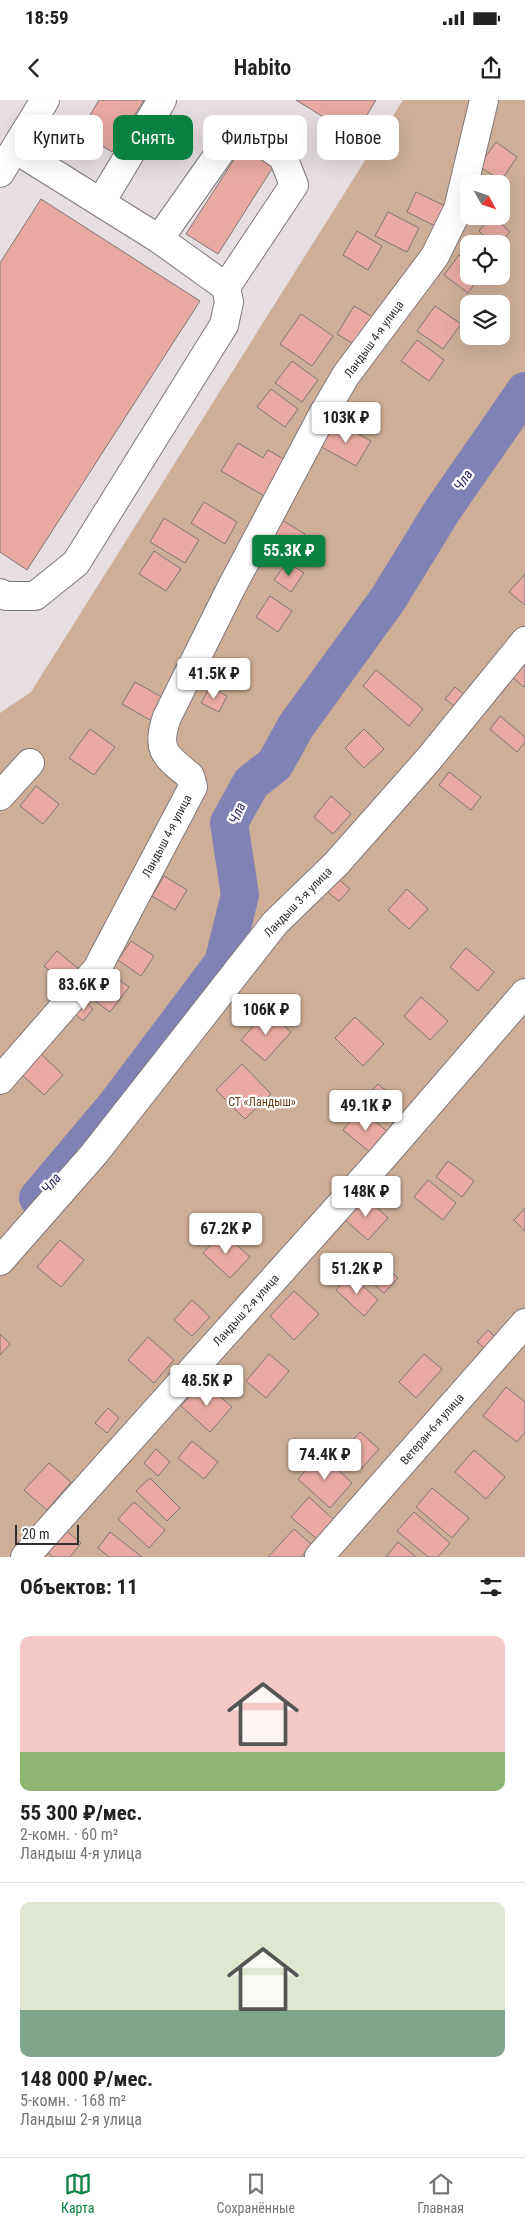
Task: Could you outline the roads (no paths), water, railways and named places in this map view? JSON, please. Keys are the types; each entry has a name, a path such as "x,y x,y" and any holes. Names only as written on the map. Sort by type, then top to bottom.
{"street":[{"path":"36,115 45,100"},
{"path":"101,202 162,100"},
{"name":"Ландыш 4-я улица","path":"0,1080 96,969 192,787 190,776 170,761 165,753 161,733 167,717 229,592 346,375 435,256 458,209 484,100"},
{"path":"159,239 233,134 255,138 283,157 294,185 226,287"},
{"path":"0,172 15,149"},
{"path":"0,593 6,596 36,596 76,563 224,325 229,302 226,287 159,239 33,160"},
{"name":"Ландыш 3-я улица","path":"0,1261 94,1154 275,923 336,864 415,775 525,641"},
{"path":"0,796 30,763"},
{"name":"Ландыш 2-я улица","path":"25,1557 384,1156 525,993"},
{"name":"Ветеран-6-я улица","path":"319,1557 525,1323"}],"waterway":[{"name":"Чла","path":"38,1198 117,1104 223,963 240,895 229,823 251,783 275,764 296,726 388,599 442,511 525,391"}],"park label":[{"name":"СТ «Ландыш»","path":"262,1102"}]}
